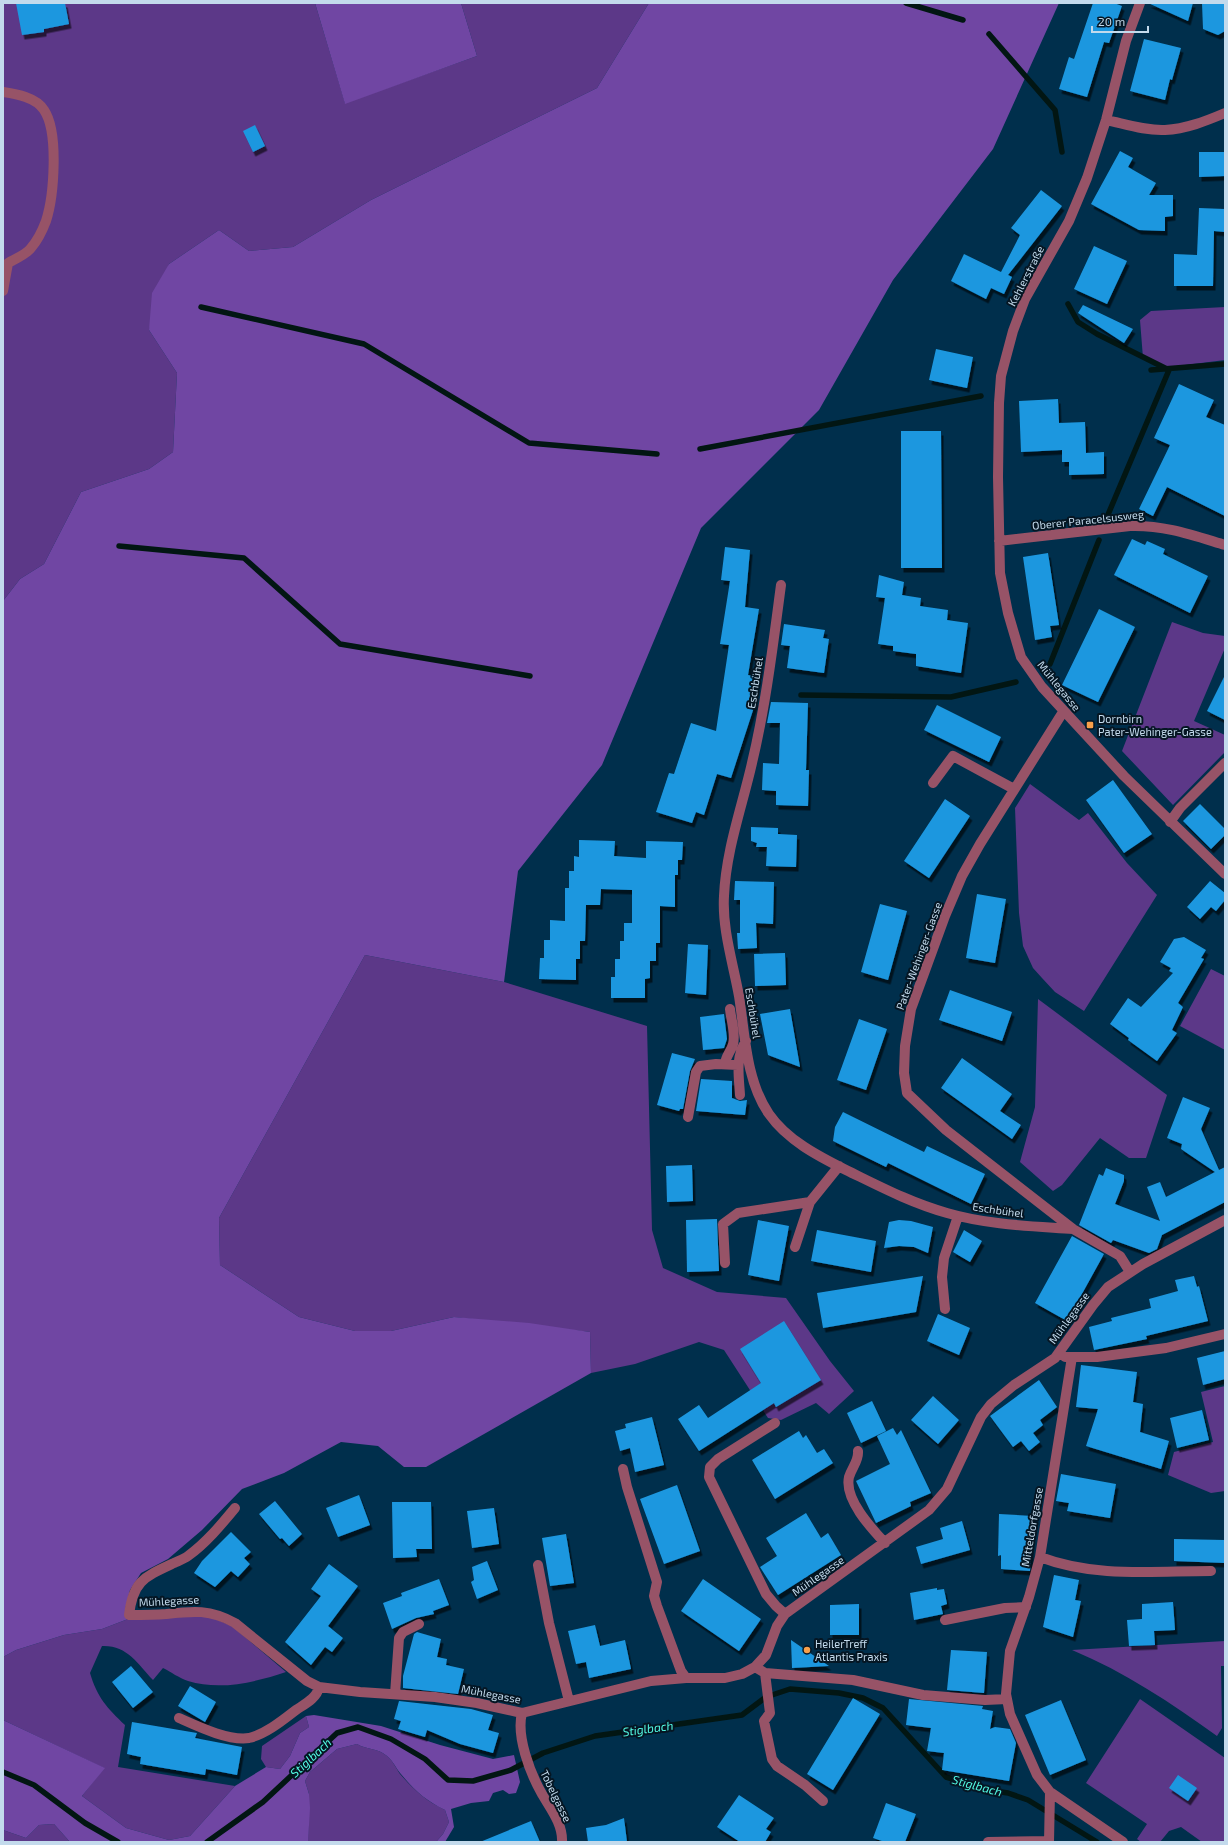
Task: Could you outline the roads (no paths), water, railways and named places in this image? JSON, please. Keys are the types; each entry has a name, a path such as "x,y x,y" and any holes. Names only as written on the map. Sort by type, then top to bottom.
{"street":[{"name":"Kehlerstraße","path":"1000,573 999,403 1001,376 1013,331 1025,299 1068,221 1087,178 1106,120 1126,41 1140,3"},
{"path":"3,92 28,97 44,109 51,127 53,164 52,192 46,222 31,249 6,263 3,290"},
{"path":"1106,120 1144,128 1164,130 1200,123 1225,113"},
{"name":"Oberer Paracelsusweg","path":"999,541 1014,541 1114,527 1149,525 1172,528 1225,545"},
{"name":"Mühlegasse","path":"1000,573 1008,613 1021,657 1042,687 1063,712 1170,822 1225,874"},
{"name":"Eschbühel","path":"781,585 767,690 752,763 730,851 724,896 725,924 746,1041 758,1092 768,1113 786,1135 839,1166 899,1196 958,1216 1015,1226 1073,1229"},
{"name":"Pater-Wehinger-Gasse","path":"1063,712 1014,789 962,876 938,932 911,1009 905,1046 904,1073 907,1093 946,1130 1073,1229 1120,1256 1130,1272"},
{"path":"933,784 952,756 1014,789"},
{"path":"1170,822 1180,808 1225,763"},
{"path":"725,1064 726,1056 733,1045 734,1038 730,1010"},
{"path":"740,1095 738,1064 741,1048 746,1041"},
{"path":"688,1117 696,1072 700,1066 738,1064"},
{"path":"795,1248 810,1202 839,1166"},
{"path":"725,1263 723,1224 738,1213 810,1202"},
{"path":"945,1309 942,1277 944,1258 958,1216"},
{"name":"Mühlegasse","path":"235,1508 209,1537 186,1558 159,1570 135,1587 129,1615 188,1611 208,1612 222,1615 235,1622 307,1681 319,1687 435,1697 477,1703 522,1713 651,1682 686,1678 725,1678 742,1674 755,1667 766,1655 777,1626 785,1614 929,1510 947,1489 981,1417 990,1404 1014,1385 1055,1358 1093,1305 1108,1287 1130,1272 1225,1220"},
{"path":"1055,1358 1097,1357 1166,1348 1225,1334"},
{"name":"Mitteldorfgasse","path":"1072,1357 1040,1557 1026,1607 1010,1651 1007,1675 1007,1699 1010,1714 1037,1776 1050,1792 1123,1842"},
{"path":"775,1424 718,1459 710,1467 709,1477 766,1594 785,1614"},
{"path":"858,1451 858,1458 850,1475 848,1487 859,1511 870,1527 885,1543"},
{"path":"623,1469 627,1487 657,1582 654,1596 657,1606 681,1671 686,1678"},
{"path":"1040,1557 1056,1563 1110,1572 1211,1571"},
{"path":"538,1565 549,1623 569,1701"},
{"path":"945,1620 1006,1608 1026,1607"},
{"path":"395,1694 399,1638 403,1632 420,1624"},
{"path":"755,1667 765,1673 853,1680 923,1695 985,1700 1007,1699"},
{"path":"765,1673 765,1686 770,1713 764,1722 772,1759 777,1766 805,1785 823,1801"},
{"path":"178,1718 210,1731 240,1739 250,1737 269,1729 310,1700 318,1693 319,1687"},
{"name":"Tobelgasse","path":"522,1713 520,1722 524,1747 531,1774 558,1822 562,1842"},
{"path":"988,1842 1049,1842 1050,1792"}],"waterway":[{"path":"906,3 963,20"},
{"path":"989,34 1055,110 1062,152"},
{"path":"1068,304 1078,322 1097,334 1169,370 1107,517"},
{"path":"201,307 364,344 529,443 657,454"},
{"path":"1151,370 1225,364"},
{"path":"700,449 981,396"},
{"path":"1050,664 1099,540"},
{"path":"119,546 244,558 340,644 530,676"},
{"path":"801,695 951,697 1016,682"},
{"name":"Stiglbach","path":"207,1842 263,1802 337,1733 358,1727 391,1739 425,1759 448,1780 473,1781 511,1770 543,1753 595,1736 742,1715 766,1697 790,1689 839,1693 863,1698 883,1708 946,1777 988,1790 1008,1793 1028,1800 1097,1842"},
{"name":"Stiglbach","path":"3,1772 34,1785 85,1823 118,1842"}],"place":[{"name":"Dornbirn Pater-Wehinger-Gasse","path":"1090,725"},
{"name":"HeilerTreff Atlantis Praxis","path":"807,1650"}]}
